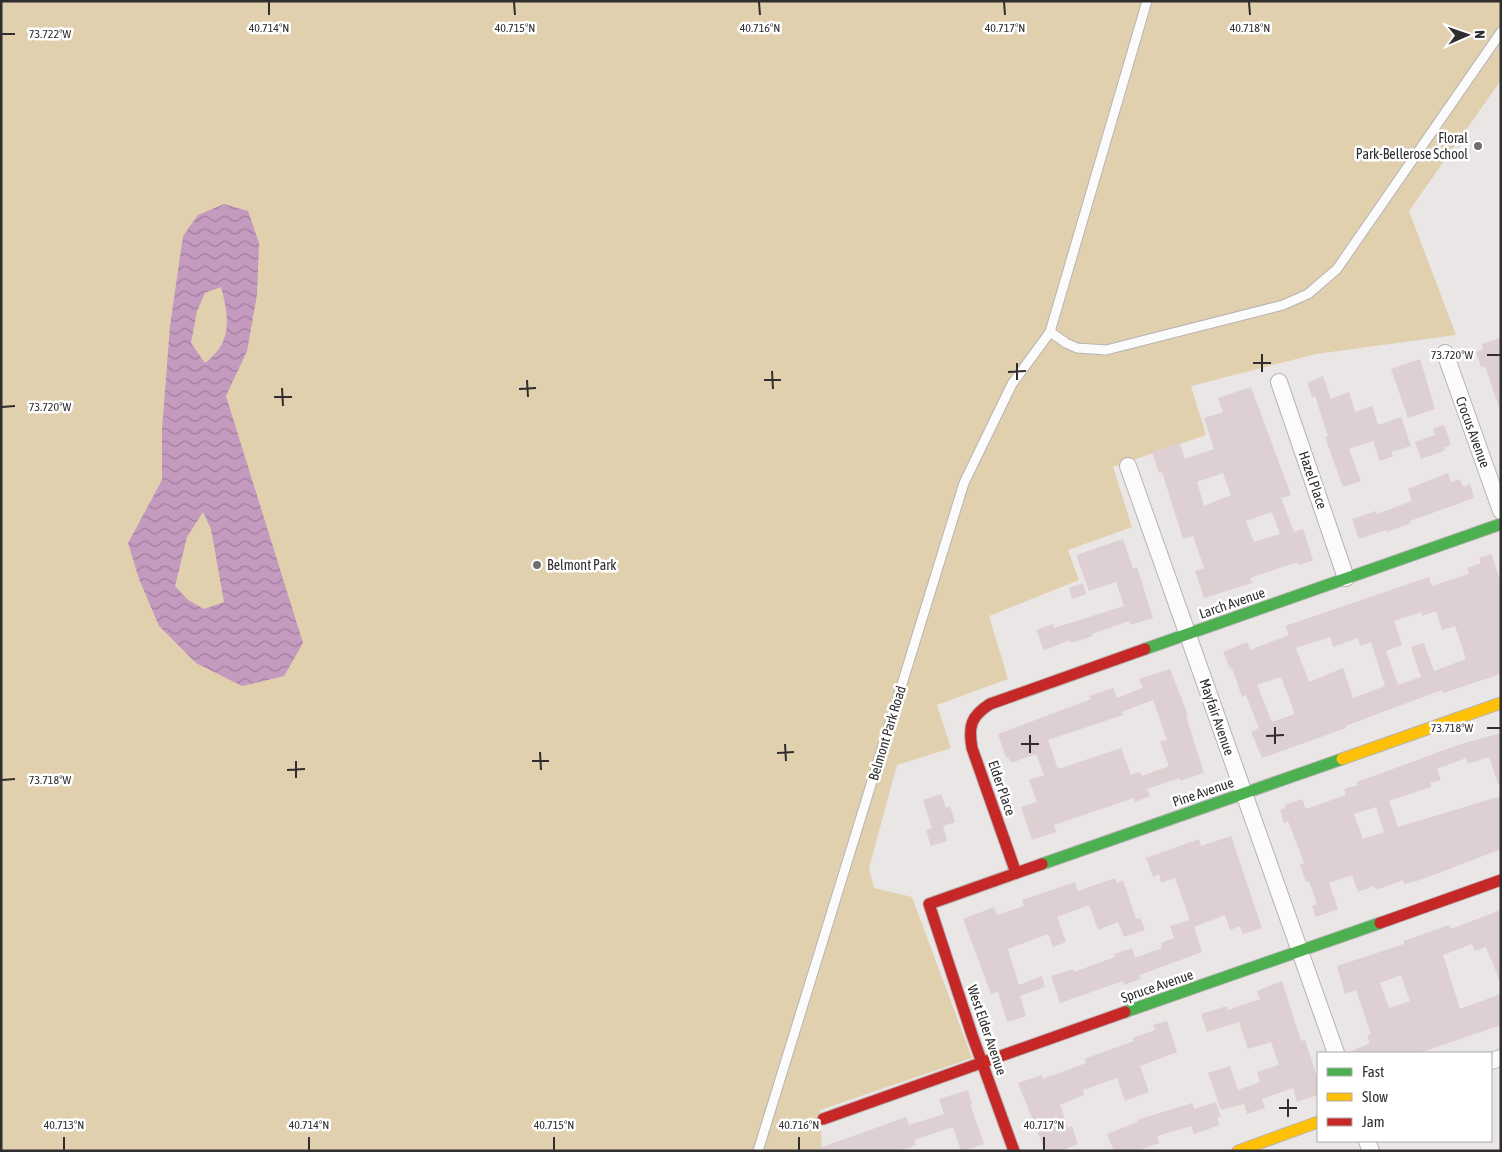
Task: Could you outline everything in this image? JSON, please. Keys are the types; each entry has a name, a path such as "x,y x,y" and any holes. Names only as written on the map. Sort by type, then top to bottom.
{"street":[{"name":"Crocus Avenue","path":"1445,353 1501,511"},
{"name":"Hazel Place","path":"1279,382 1346,578"},
{"name":"Mayfair Avenue","path":"1128,466 1336,1052"},
{"name":"Larch Avenue","path":"975,713 990,704 1501,524"},
{"name":"Pine Avenue","path":"934,918 929,904 1501,703"},
{"name":"Elder Place","path":"975,713 968,728 972,748 1016,873"},
{"name":"Spruce Avenue","path":"823,1119 1501,880"},
{"name":"West Elder Avenue","path":"934,918 1014,1151"},
{"path":"1238,1151 1317,1122"}],"lane":[{"name":"Belmont Park Road","path":"758,1151 964,483 1012,384 1050,332 1147,1"},
{"path":"1050,332 1066,344 1077,348 1106,350 1277,307 1308,294 1337,269 1501,32"}],"shaded area":[{"name":"Belmont Park","path":"1,1 1501,1 1501,80 1409,211 1456,335 1316,354 1191,386 1206,435 1113,467 1132,527 1068,550 1079,580 989,616 1008,679 937,705 951,748 897,765 869,868 874,888 912,897 972,1058 820,1110 822,1151 1,1151"}],"water":[{"path":"224,204 248,211 259,243 257,295 247,351 226,396 303,643 284,676 242,686 196,663 159,626 139,579 128,543 162,480 162,430 170,326 183,236 198,215","holes":["221,287 227,319 224,338 214,355 205,363 191,343 197,311 205,293","203,512 211,529 224,602 204,609 188,600 175,586 187,537"]}],"building":[{"path":"1501,338 1501,407 1499,407 1485,366 1481,367 1476,352 1483,350 1482,344"},
{"path":"1420,359 1435,409 1408,418 1391,369"},
{"path":"1323,376 1331,399 1349,392 1355,412 1372,406 1378,425 1401,417 1411,446 1391,452 1393,456 1380,461 1373,441 1349,449 1361,481 1343,487 1325,437 1328,436 1315,396 1312,397 1307,383"},
{"path":"1251,387 1291,495 1281,498 1294,532 1303,529 1313,560 1299,565 1297,562 1250,578 1252,583 1204,598 1195,571 1204,568 1193,536 1183,539 1162,472 1159,473 1152,452 1179,442 1185,459 1214,449 1204,418 1223,412 1218,398","holes":["1223,473 1231,495 1204,506 1197,482","1272,512 1280,534 1254,542 1246,521"]},
{"path":"1444,425 1451,445 1444,448 1446,450 1421,459 1415,442 1435,435 1433,429"},
{"path":"1448,473 1451,482 1460,479 1463,487 1470,484 1474,498 1410,521 1411,523 1387,532 1386,530 1359,539 1352,519 1376,511 1377,514 1412,501 1408,489"},
{"path":"1123,539 1133,569 1137,567 1153,618 1130,625 1129,621 1092,634 1093,636 1071,643 1070,640 1044,650 1036,630 1053,624 1054,628 1124,606 1116,582 1089,591 1076,555"},
{"path":"1491,554 1501,582 1501,674 1443,693 1442,690 1345,726 1346,728 1262,758 1251,732 1259,728 1246,695 1242,697 1232,668 1230,669 1223,652 1247,642 1250,650 1289,635 1285,626 1429,577 1432,586 1469,574 1467,568 1481,563 1479,558","holes":["1436,611 1442,630 1455,626 1466,659 1434,671 1424,643 1411,647 1421,677 1398,685 1386,651 1402,645 1394,621 1421,612 1422,616","1330,637 1333,647 1358,638 1360,646 1371,642 1385,686 1353,698 1343,668 1309,682 1296,648","1281,677 1295,714 1272,722 1257,685"]},
{"path":"1083,583 1086,594 1072,599 1069,588"},
{"path":"1170,669 1188,715 1186,716 1204,773 1180,781 1179,778 1147,789 1150,796 1135,802 1134,798 1054,825 1056,832 1032,840 1021,807 1037,802 1029,780 1044,775 1036,754 1011,763 1008,757 1006,758 998,734 1091,699 1089,696 1113,688 1117,698 1143,688 1139,679","holes":["1153,700 1167,740 1160,742 1169,766 1142,776 1140,772 1131,775 1121,748 1058,769 1048,740 1123,715 1122,712"]},
{"path":"1501,733 1501,784 1498,784 1489,757 1468,764 1466,758 1437,769 1441,780 1430,783 1431,787 1389,801 1398,827 1501,796 1501,849 1420,880 1404,884 1403,880 1376,890 1374,886 1358,892 1352,875 1329,883 1338,909 1316,917 1312,906 1317,904 1309,881 1306,882 1300,865 1304,863 1288,821 1284,823 1280,810 1285,808 1285,805 1302,799 1306,809 1346,795 1344,789 1358,785 1357,782 1461,744","holes":["1376,807 1384,832 1363,839 1354,814"]},
{"path":"941,794 946,808 950,806 955,822 943,826 947,841 931,846 926,830 932,828 923,800"},
{"path":"1231,836 1262,928 1243,934 1240,926 1230,930 1225,915 1194,927 1202,952 1140,975 1141,979 1124,985 1123,981 1060,1003 1051,976 1073,969 1074,972 1115,957 1114,954 1132,948 1135,958 1162,948 1161,943 1174,938 1170,926 1190,920 1175,878 1161,883 1159,874 1153,877 1146,858 1199,839 1201,846"},
{"path":"1115,878 1117,883 1123,880 1136,919 1140,918 1145,930 1124,937 1118,922 1098,930 1089,905 1057,917 1066,942 1053,947 1048,934 1008,949 1019,985 1042,976 1045,987 1020,996 1026,1016 1007,1022 998,992 991,994 963,919 994,907 997,915 1024,906 1022,900 1075,882 1078,891"},
{"path":"1501,910 1501,984 1486,947 1475,951 1472,944 1443,955 1460,1009 1501,994 1501,1025 1422,1052 1350,1052 1370,1043 1367,1036 1371,1034 1356,990 1345,994 1337,966 1404,944 1404,941 1449,925 1451,929","holes":["1401,975 1410,1001 1389,1008 1380,983"]},
{"path":"1282,981 1301,1041 1305,1040 1317,1077 1317,1095 1297,1102 1293,1088 1262,1099 1265,1108 1247,1114 1244,1104 1221,1110 1208,1073 1230,1066 1238,1090 1260,1082 1257,1072 1279,1065 1271,1042 1248,1049 1239,1022 1207,1032 1201,1014 1227,1006 1228,1010 1260,999 1257,991"},
{"path":"1167,1021 1177,1052 1140,1066 1149,1092 1125,1101 1117,1078 1083,1090 1084,1095 1060,1105 1068,1128 1072,1126 1078,1144 1061,1151 1045,1151 1018,1083 1042,1075 1043,1079 1086,1063 1084,1059 1134,1041 1133,1038 1155,1030 1153,1025"},
{"path":"968,1090 972,1104 970,1104 984,1144 961,1151 953,1127 914,1140 916,1145 898,1151 817,1151 817,1149 906,1117 909,1125 944,1114 939,1099"},
{"path":"1216,1102 1221,1117 1217,1118 1220,1125 1194,1134 1191,1126 1157,1136 1159,1143 1136,1151 1114,1151 1107,1134 1138,1122 1137,1120 1192,1103 1194,1109"}],"traffic: fast":[{"path":"1145,649 1501,524"},
{"path":"1042,864 1342,759"},
{"path":"1125,1012 1380,923"}],"traffic: slow":[{"path":"1342,759 1501,703"},
{"path":"1238,1151 1317,1122"}],"traffic: jam":[{"path":"1016,873 972,748 970,734 972,722 990,704 1145,649"},
{"path":"1014,1151 972,1035 929,904 1042,864"},
{"path":"1380,923 1501,880"},
{"path":"823,1119 1125,1012"}],"place":[{"name":"Floral Park-Bellerose School","path":"1478,146"},
{"name":"Belmont Park","path":"537,565"}]}
